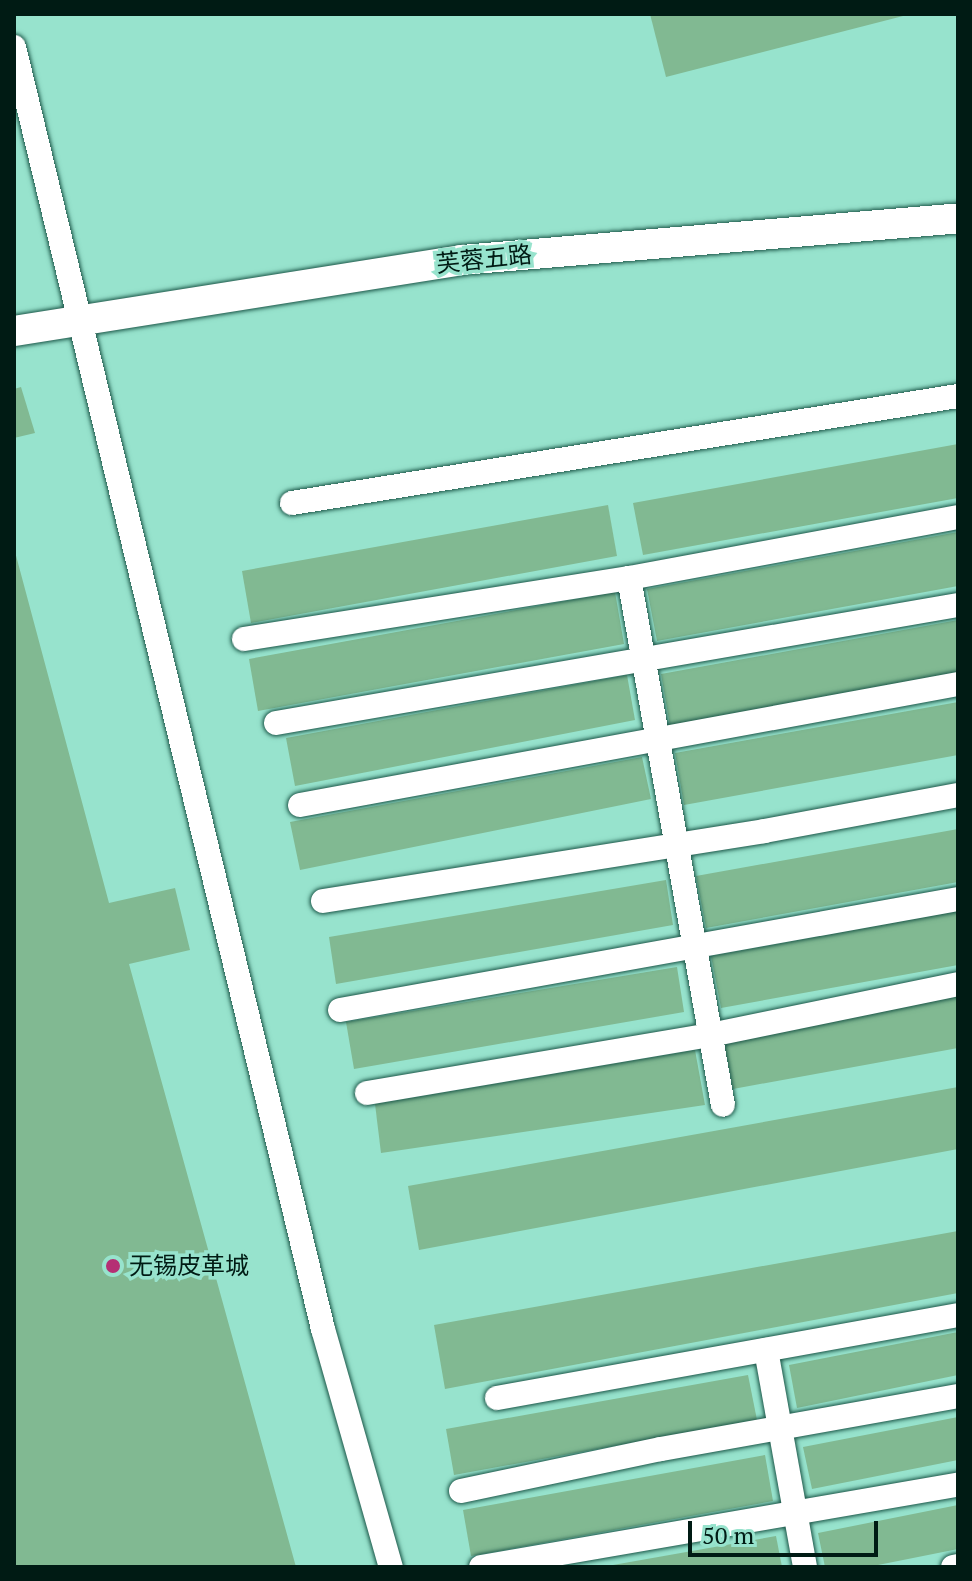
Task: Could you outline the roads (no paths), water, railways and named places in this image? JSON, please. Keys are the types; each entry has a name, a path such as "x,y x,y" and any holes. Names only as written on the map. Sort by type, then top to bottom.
{"street":[{"path":"14,47 323,1329 391,1567"},
{"name":"芙蓉五路","path":"14,331 462,260 958,218"},
{"path":"292,503 958,396"},
{"path":"244,639 629,578 958,517"},
{"path":"629,578 723,1105"},
{"path":"276,723 958,605"},
{"path":"300,805 958,684"},
{"path":"323,901 676,845 958,795"},
{"path":"340,1010 958,899"},
{"path":"367,1093 710,1035 958,984"},
{"path":"497,1398 958,1315"},
{"path":"766,1350 805,1567"},
{"path":"461,1491 958,1396"},
{"path":"481,1567 958,1485"}],"place":[{"name":"无锡皮革城","path":"113,1266"}]}
